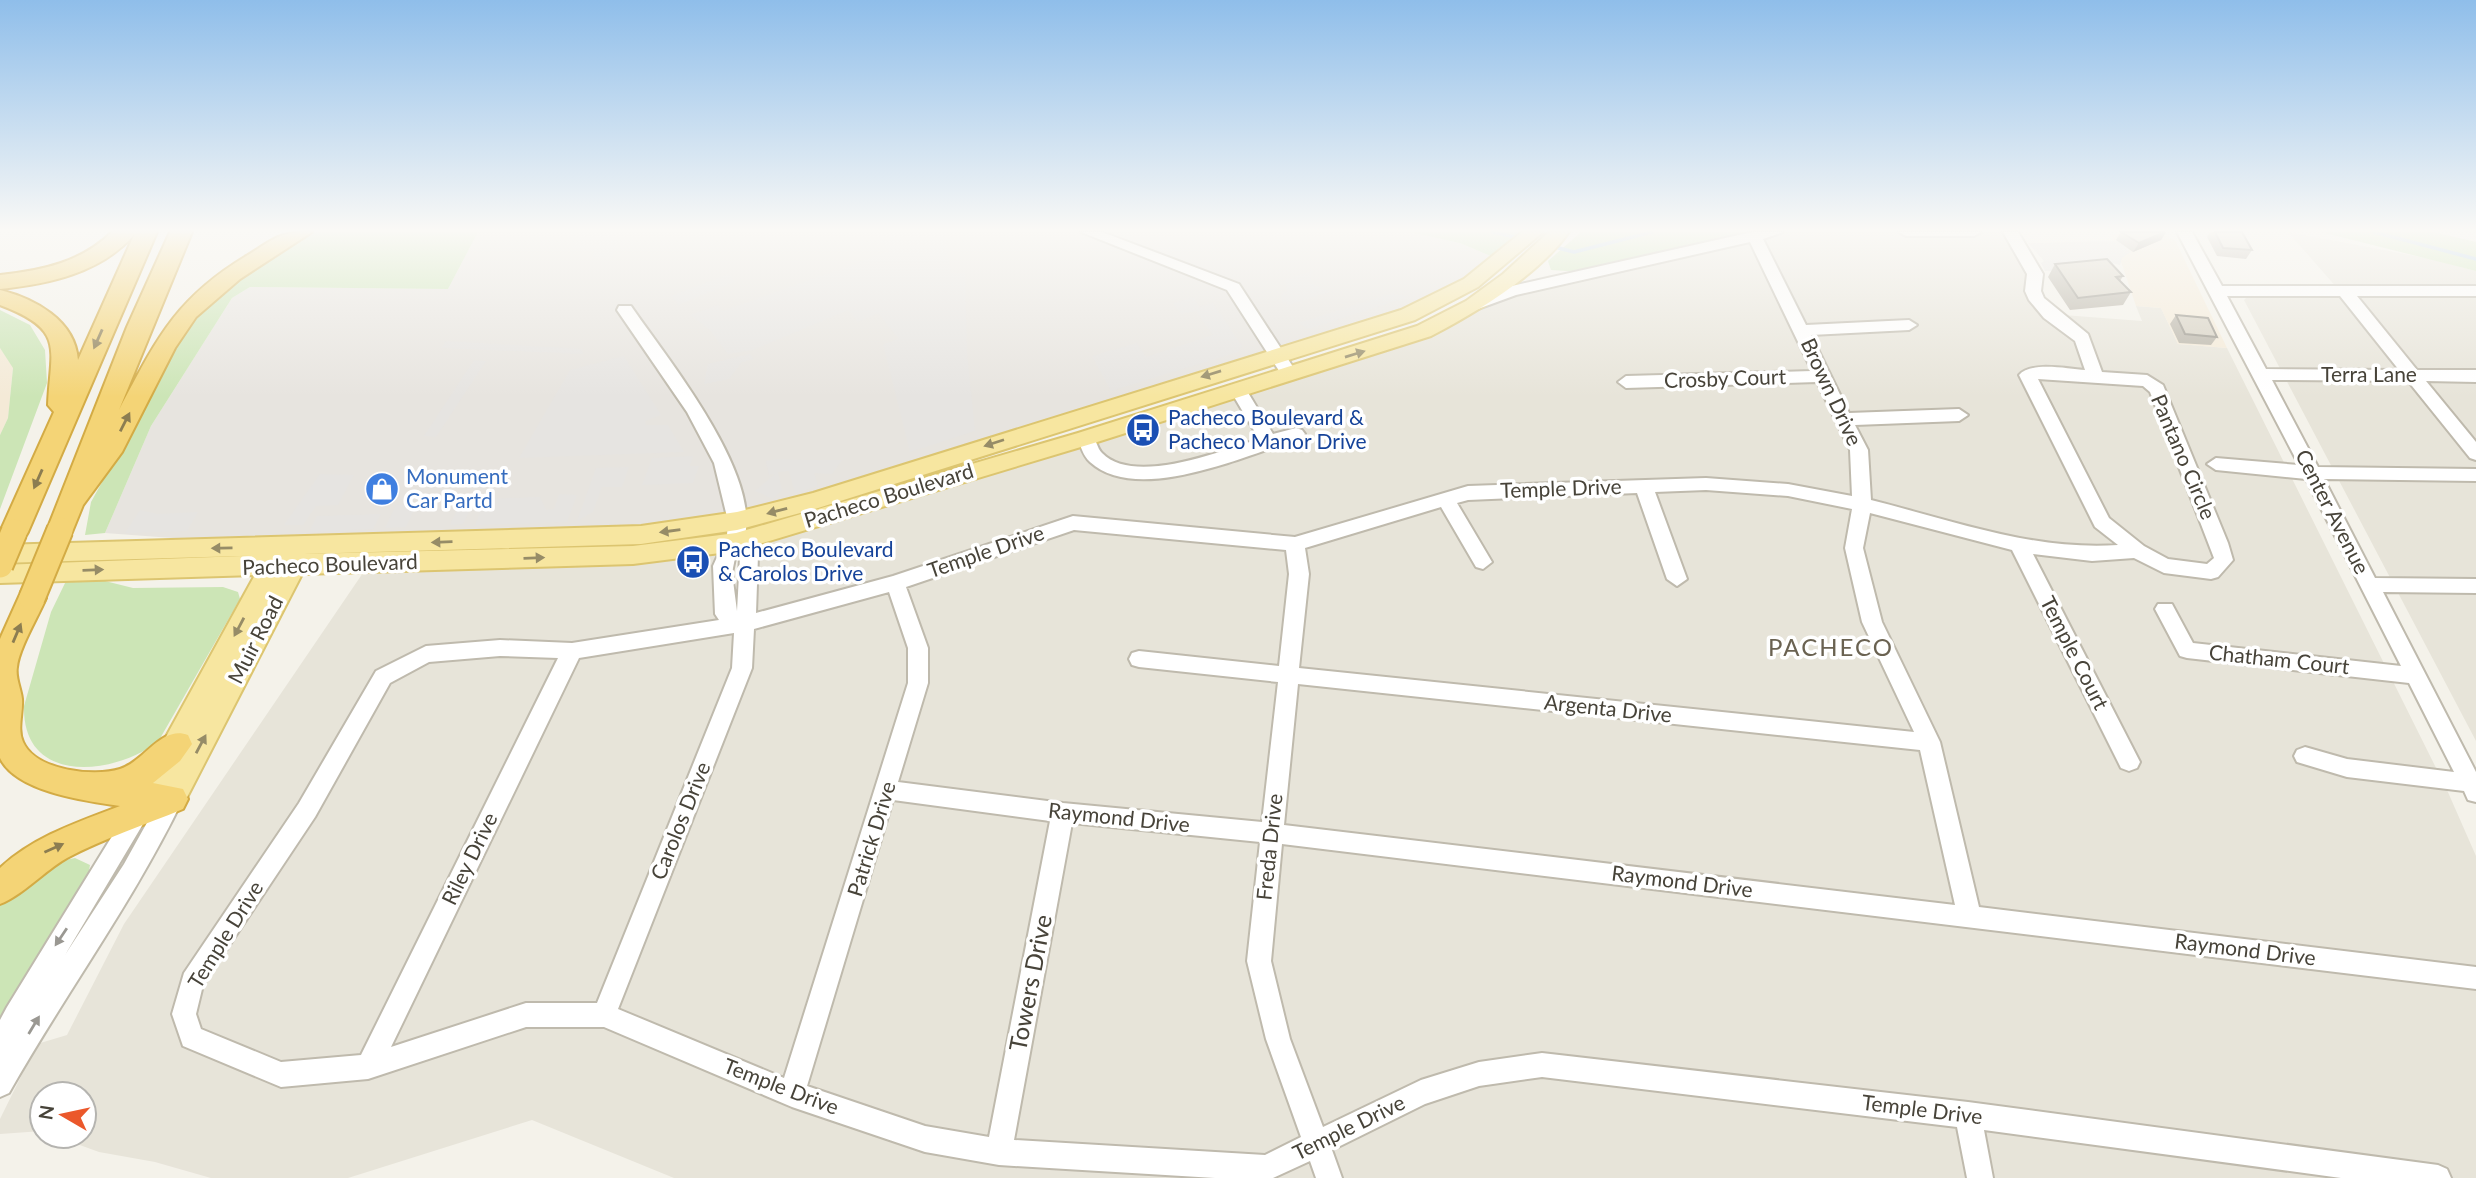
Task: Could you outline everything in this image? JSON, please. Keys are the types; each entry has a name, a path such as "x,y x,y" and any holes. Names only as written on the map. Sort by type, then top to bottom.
{"highway":[{"path":"0,565 7,543 122,287"},
{"path":"153,802 39,775 15,757 6,741 7,701 1,670 73,499 157,287"},
{"path":"73,499 113,446 164,347 188,312 217,287"},
{"path":"0,296 28,306 51,323 63,341 65,370 60,392 61,426"},
{"path":"94,786 118,785 136,777 159,764 177,744"},
{"path":"0,889 14,874 43,853 153,802"}],"main road":[{"name":"Pacheco Boulevard","path":"737,531 815,501 1276,354 1348,336 1408,315 1465,287"},
{"name":"Pacheco Boulevard","path":"0,575 285,560 633,555 737,531 1086,438 1424,331 1473,306 1496,287"},
{"name":"Pacheco Boulevard","path":"7,543 285,560"},
{"name":"Muir Road","path":"153,802 177,744 285,560"},
{"name":"Muir Road","path":"153,802 285,560"}],"street":[{"path":"1233,287 1289,373"},
{"path":"1473,306 1512,291 1532,287"},
{"name":"Brown Drive","path":"1779,287 1859,450 1862,505 1854,548 1872,622 1929,742 1969,916"},
{"path":"2033,287 2037,300 2050,314 2082,338 2096,379"},
{"name":"Center Avenue","path":"2214,287 2313,473 2473,788"},
{"path":"2216,291 2476,291"},
{"path":"2345,292 2415,375 2476,454"},
{"name":"Carolos Drive","path":"604,1015 742,668 748,602 749,555 737,531 724,464 700,419 625,310"},
{"path":"1801,330 1909,325"},
{"name":"Pantano Circle","path":"2047,373 2147,381 2157,389 2224,560 2211,572 2164,566 2137,551 2102,522 2026,375 2047,373"},
{"name":"Terra Lane","path":"2261,374 2476,376"},
{"name":"Crosby Court","path":"1626,382 1823,376"},
{"path":"1238,390 1268,440"},
{"path":"1846,419 1959,415"},
{"path":"1086,438 1095,457 1115,469 1164,473 1216,460 1268,440 1296,434"},
{"path":"2216,464 2313,473 2476,475"},
{"name":"Temple Drive","path":"2137,551 2092,554 2019,545 1862,505 1788,490 1706,484 1468,493 1295,544 1073,523 895,583 744,624 572,651 500,648 426,654 383,677 307,810 192,982 184,1014 192,1037 281,1075 369,1067 526,1015 604,1015 792,1094 925,1139 999,1152 1266,1168 1421,1093 1479,1073 1542,1065 1968,1115 2438,1178"},
{"path":"1644,486 1677,579"},
{"path":"1445,498 1483,562"},
{"name":"Freda Drive","path":"1295,544 1299,574 1259,961 1278,1039 1329,1178"},
{"name":"Temple Court","path":"2019,545 2129,762"},
{"name":"Patrick Drive","path":"792,1094 888,790 918,683 918,648 895,583"},
{"path":"2370,585 2476,586"},
{"name":"Chatham Court","path":"2165,609 2187,650 2416,676"},
{"name":"Riley Drive","path":"369,1067 572,651"},
{"name":"Argenta Drive","path":"1139,659 1929,742"},
{"path":"2305,756 2347,768 2473,788"},
{"name":"Raymond Drive","path":"888,790 1063,813 1272,833 2476,978"},
{"name":"Muir Road","path":"0,1045 52,949 153,802"},
{"name":"Muir Road","path":"0,1084 45,1006 132,871 153,802"},
{"name":"Towers Drive","path":"999,1152 1063,813"},
{"path":"1968,1115 1980,1178"}],"shaded area":[{"path":"250,287 1455,287 1408,315 737,521 291,547 105,533 151,426 232,298"},
{"path":"695,287 723,287 678,305 671,296"},
{"path":"790,287 965,287 967,353 975,431 910,452 883,344 899,339 878,313 858,322 848,310 753,350 728,354 710,330 690,315 718,305 723,311"},
{"path":"1286,287 1319,287 1330,292 1289,305 1281,301 1282,293 1287,291"},
{"path":"1530,287 2037,287 2050,314 2142,321 2136,306 2161,308 2178,344 2227,348 2447,790 2476,856 2476,1178 674,1178 532,1120 348,1178 211,1178 155,1162 94,1150 98,1150 98,1080 28,1080 28,1132 0,1134 0,1119 37,1044 67,1035 124,924 369,564 723,545 725,614 744,624 749,555 736,542 1360,353 1512,291"},
{"path":"2130,287 2198,287 2227,348 2178,344 2161,308 2136,306"},
{"path":"2336,287 2476,287 2476,741 2244,300 2247,297 2345,297"},
{"path":"1393,293 1408,297 1309,329 1298,323"},
{"path":"1194,297 1199,307 1213,303 1242,346 1238,352 1111,391 1092,356 1137,343 1146,357 1213,335 1196,311 1181,314 1173,303"},
{"path":"446,341 582,349 583,354 441,348"},
{"path":"0,348 13,367 8,418 0,435"},
{"path":"750,354 754,359 742,362 729,379 704,384 708,364"},
{"path":"624,356 661,415 645,421 646,425 668,425 684,452 519,458 570,370"},
{"path":"474,360 486,361 436,437 424,436"},
{"path":"693,456 690,466 699,466 693,483 642,485 652,458"},
{"path":"842,460 832,474 814,473 818,486 795,493 789,471 778,472 782,490 773,499 755,491 775,474 769,475 766,461"},
{"path":"629,467 622,487 602,487 593,512 577,521 596,468"},
{"path":"320,474 354,475 338,505 316,506 303,525 284,525"},
{"path":"559,494 577,495 567,522 475,525 480,513 474,500 463,524 450,525 463,496 476,495 475,499 540,497 546,510 554,509"},
{"path":"417,504 406,527 385,528 396,505"},
{"path":"140,510 158,514 198,512 187,531 125,533"},
{"path":"381,514 373,529 309,532 317,516"}],"green space":[{"path":"229,287 449,287 250,287 232,298 151,426 105,533 85,535 91,502 193,318"},
{"path":"0,310 30,325 45,350 47,383 0,509 0,435 8,418 13,368 0,348"},
{"path":"97,579 133,588 223,587 238,592 240,599 158,742 117,762 73,766 53,761 38,750 27,732 24,706 51,612 66,581"},
{"path":"75,858 90,865 87,882 0,1023 0,905 33,874 52,864"}],"building":[{"path":"2071,287 2126,287 2131,292 2078,298"},
{"path":"2176,315 2208,318 2217,337 2185,334"}],"place":[{"name":"Pacheco Boulevard & Pacheco Manor Drive","path":"1143,430"},
{"name":"Monument Car Partd","path":"382,489"},
{"name":"Pacheco Boulevard & Carolos Drive","path":"693,562"}],"district":[{"name":"PACHECO","path":"1831,648"}]}
